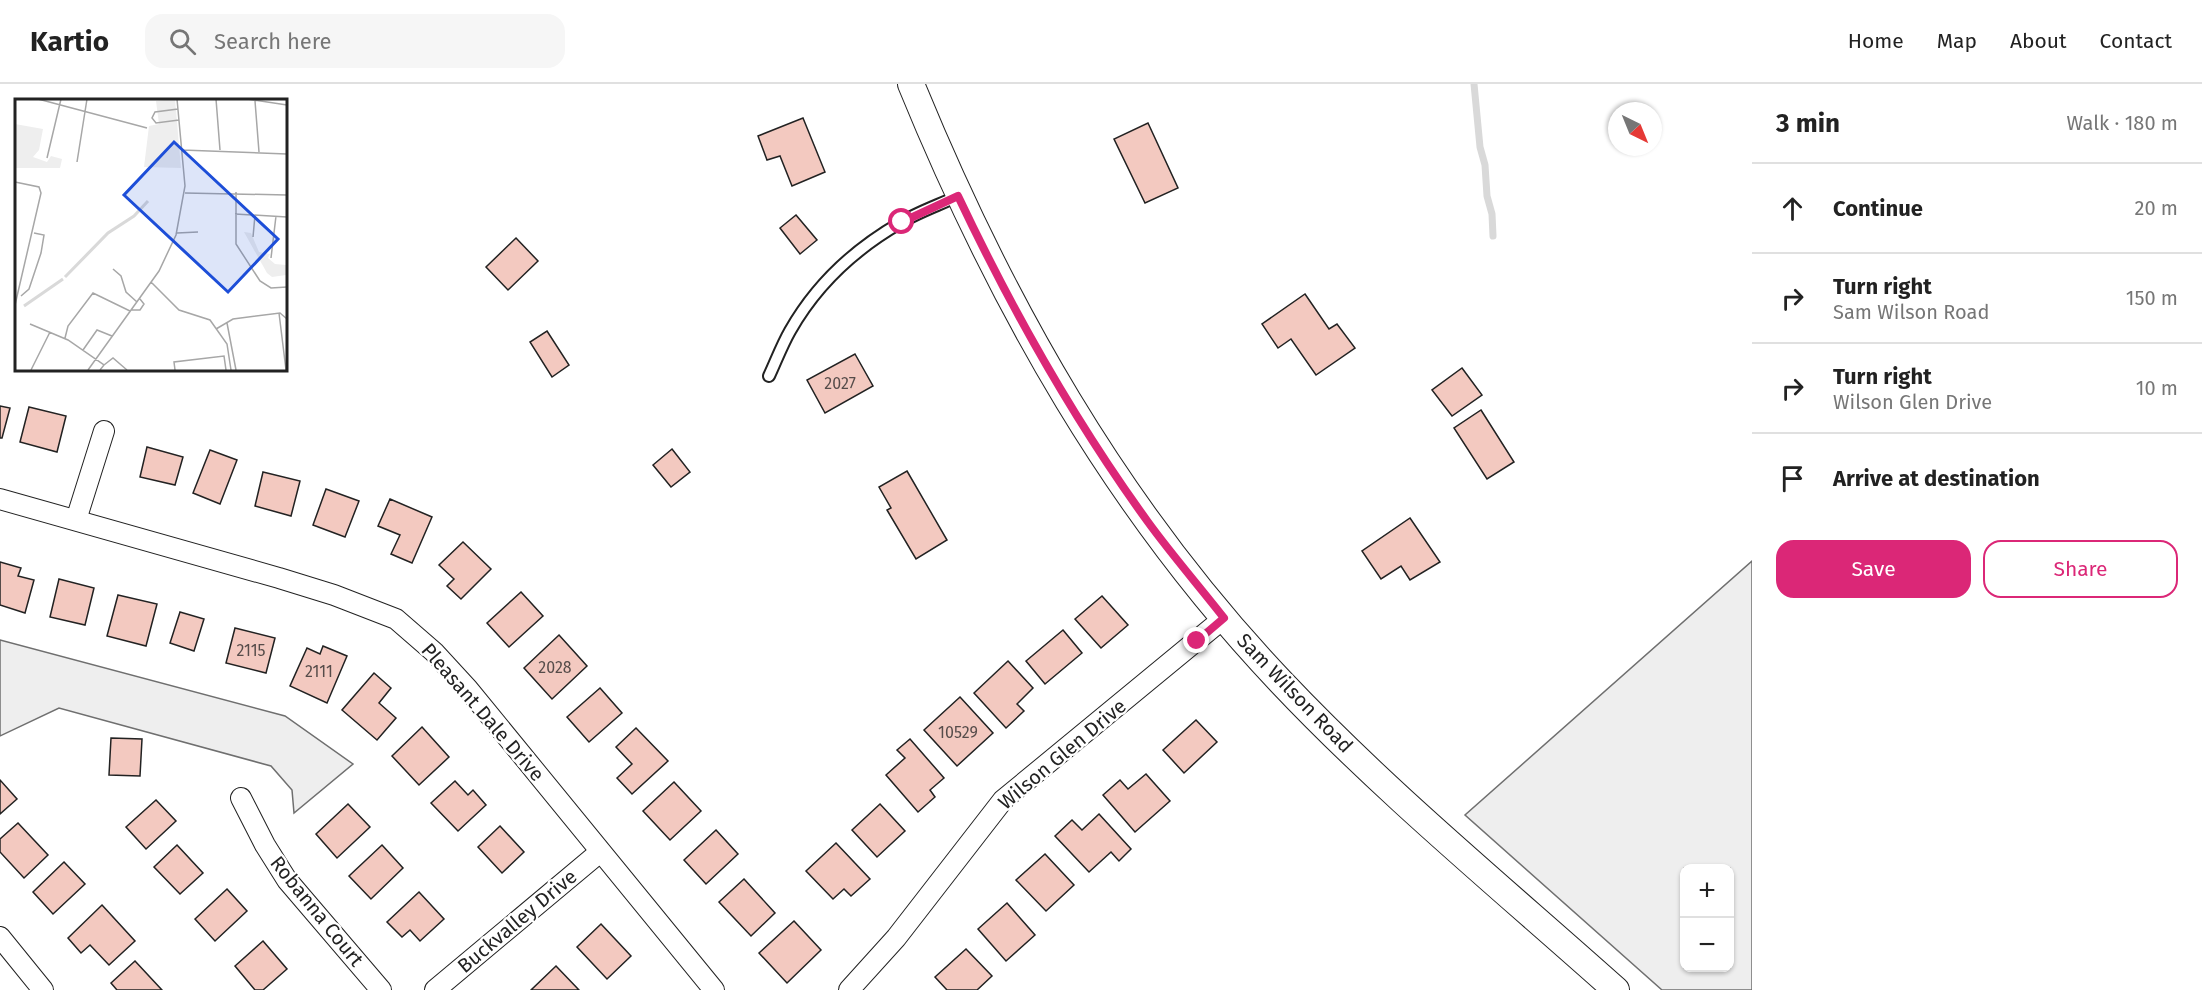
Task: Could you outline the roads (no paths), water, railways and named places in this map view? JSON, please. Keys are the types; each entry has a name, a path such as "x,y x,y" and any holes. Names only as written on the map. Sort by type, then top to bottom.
{"street":[{"name":"Sam Wilson Road","path":"911,84 958,196 1005,291 1086,431 1149,523 1224,618 1281,682 1382,781 1609,988"},
{"path":"76,520 104,431"},
{"name":"Pleasant Dale Drive","path":"0,499 279,578 333,595 396,619 434,652 468,689 714,990"},
{"name":"Wilson Glen Drive","path":"849,990 896,938 1003,800 1224,618"},
{"name":"Robanna Court","path":"242,798 265,845 287,880 381,990"},
{"name":"Buckvalley Drive","path":"435,990 600,852"},
{"path":"0,937 43,990"}],"lane":[{"path":"769,376 791,329 819,289 836,270 866,245 902,222 958,196"}],"waterway":[{"path":"1474,84 1480,147 1485,165 1493,236"}]}
